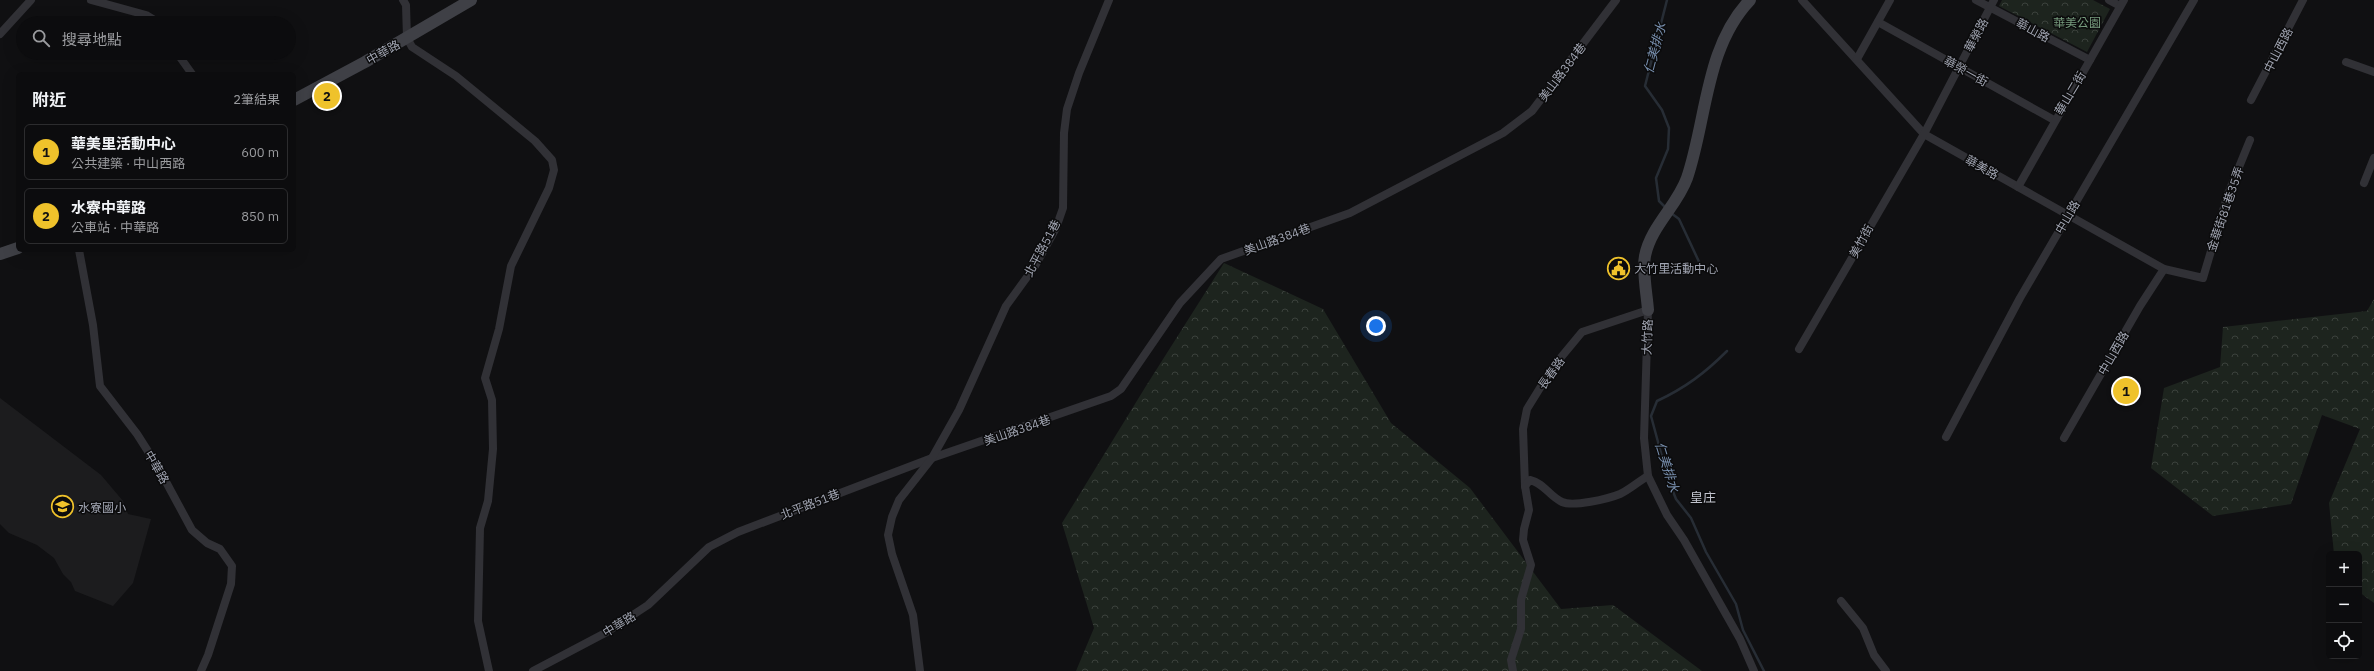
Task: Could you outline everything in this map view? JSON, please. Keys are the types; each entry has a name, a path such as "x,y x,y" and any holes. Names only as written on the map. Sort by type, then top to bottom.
{"street":[{"path":"0,34 30,0"},
{"path":"91,0 148,16"},
{"path":"404,0 406,5 407,38 417,52 456,76 535,141 552,160 554,170 549,188 511,266 499,329 485,378 492,400 493,449 488,501 480,528 478,613 489,671"},
{"name":"中華路","path":"296,99 407,38 471,0"},
{"name":"北平路51巷","path":"920,671 913,615 892,554 888,535 899,500 932,458 965,398 1006,306 1035,266 1056,228 1063,208 1064,133 1067,109 1079,73 1109,0"},
{"name":"美山路384巷","path":"932,458 1111,396 1121,389 1180,303 1221,259 1350,213 1503,133 1532,111 1616,0"},
{"name":"大竹路","path":"1750,0 1733,20 1725,35 1705,101 1686,180 1657,225 1645,256 1648,310 1644,438 1648,476 1667,515 1684,540 1740,639 1754,671"},
{"name":"華美路","path":"1802,0 1924,134 2164,269 2203,278"},
{"path":"1857,60 1890,0"},
{"name":"華山路","path":"1976,0 2090,60"},
{"name":"華榮路","path":"1924,134 1994,0"},
{"path":"2109,0 2122,3"},
{"name":"中山路","path":"1946,437 2020,298 2194,0"},
{"name":"中山西路","path":"2251,100 2303,0"},
{"name":"華山二街","path":"2018,187 2054,120 2122,3"},
{"name":"華榮一街","path":"1878,22 2054,120"},
{"path":"182,60 191,72"},
{"path":"2346,62 2374,72"},
{"name":"美竹街","path":"1799,349 1902,167 1924,134"},
{"name":"金華街81巷35弄","path":"2203,278 2228,194 2250,140"},
{"path":"2364,183 2374,158"},
{"path":"0,254 16,249"},
{"name":"中華路","path":"79,252 93,325 100,386 137,434 158,467 192,530 207,543 220,549 232,566 231,584 208,655 201,671"},
{"name":"中山西路","path":"2064,438 2140,306 2164,269"},
{"name":"長春路","path":"1514,671 1511,660 1521,629 1521,600 1531,565 1523,540 1529,510 1525,486 1522,429 1527,409 1553,367 1582,332 1648,310"},
{"name":"北平路51巷","path":"693,561 709,547 738,532 932,458"},
{"path":"1525,486 1530,480 1539,482 1550,494 1564,503 1578,503 1620,494 1648,476"},
{"name":"中華路","path":"533,671 607,632 648,605 693,561"},
{"path":"1841,602 1863,628 1874,655 1886,671"}],"shaded area":[{"name":"水寮國小","path":"0,398 101,475 123,501 128,514 151,519 133,583 113,606 75,591 71,582 63,574 54,558 37,545 9,533 0,524"}],"green space":[{"name":"華美公園","path":"2002,0 2093,0 2110,9 2087,52 1999,6"},
{"path":"1224,263 1323,309 1391,423 1470,488 1561,609 1613,605 1702,671 1076,671 1094,628 1062,523"},
{"path":"2374,299 2374,603 2362,594 2362,551 2334,551 2329,503 2360,429 2322,415 2291,504 2213,516 2151,468 2164,388 2220,367 2223,327 2367,311"}],"waterway":[{"name":"仁美排水","path":"1666,208 1659,201 1656,178 1668,149 1669,128 1662,110 1645,86 1667,0"},
{"name":"仁美排水","path":"1671,213 1679,219 1701,266"},
{"name":"仁美排水","path":"1727,351 1694,379 1677,391 1657,401 1651,416 1668,479 1676,499 1691,518 1706,552 1736,604 1743,630 1764,671"}],"place":[{"name":"水寮中華路","path":"327,96"},
{"name":"大竹里活動中心","path":"1618,268"},
{"name":"華美里活動中心","path":"2126,391"},
{"name":"水寮國小","path":"63,507"}],"district":[{"name":"皇庄","path":"1703,497"}]}
